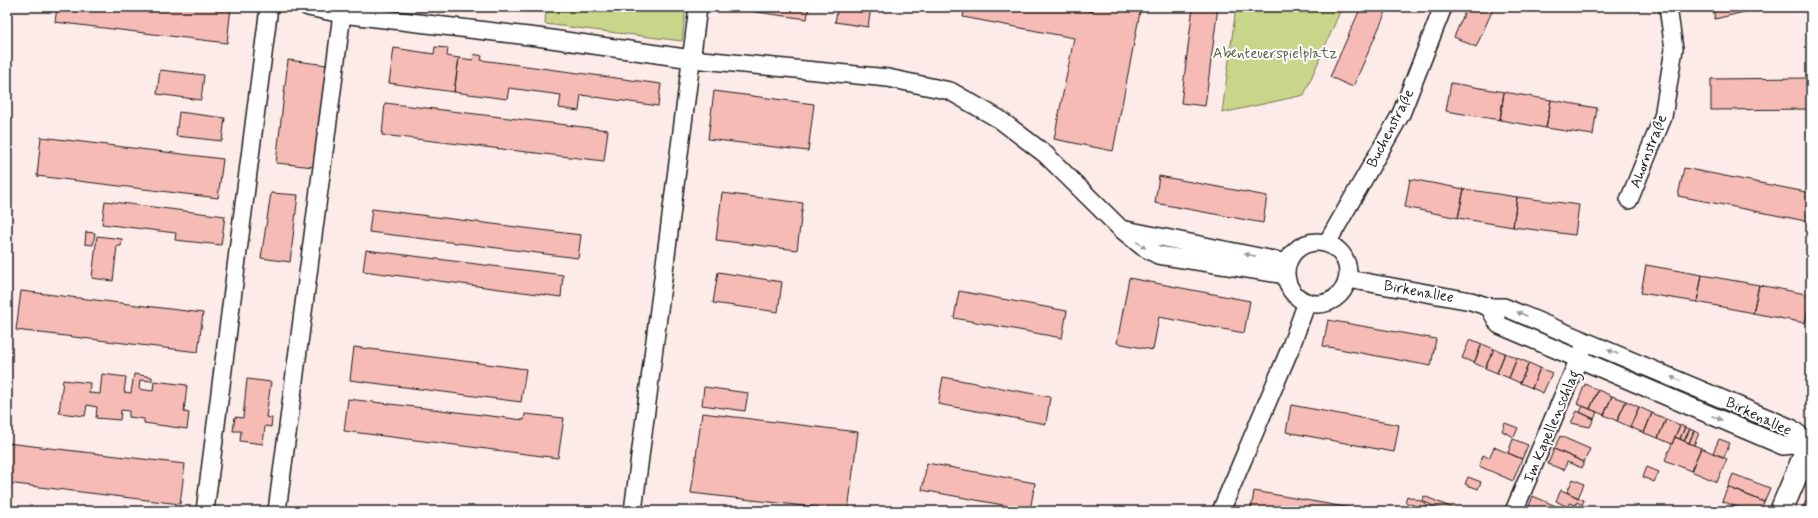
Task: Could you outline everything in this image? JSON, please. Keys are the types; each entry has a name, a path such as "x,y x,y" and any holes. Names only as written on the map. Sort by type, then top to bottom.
{"main road":[{"path":"1781,511 1811,442"}],"street":[{"path":"204,511 269,7"},
{"path":"308,7 342,14 537,37 692,59 888,78 950,91 1000,119 1045,154 1121,229 1287,269"},
{"path":"633,511 698,7"},
{"name":"Buchenstraße","path":"1327,243 1401,114 1443,7"},
{"name":"Ahornstraße","path":"1629,200 1663,117 1674,50 1668,7"},
{"path":"277,511 342,14"},
{"path":"1315,242 1327,243 1337,249 1344,257 1348,268 1348,279 1344,289 1337,297 1328,302 1317,304 1307,302 1292,292 1287,269 1294,252 1304,245 1315,242"},
{"name":"Birkenallee","path":"1348,279 1471,300 1489,307 1504,307 1791,428 1811,442"},
{"path":"1221,511 1290,349 1307,302"},
{"name":"Birkenallee","path":"1489,307 1499,325 1783,446 1811,442"},
{"name":"Im Kapellenschlag","path":"1514,511 1587,342"}],"green space":[{"path":"546,7 686,7 682,41 545,24"},
{"name":"Abenteuerspielplatz","path":"1236,7 1342,7 1304,95 1222,113"}],"building":[{"path":"57,7 231,7 227,43 55,22"},
{"path":"743,7 809,7 807,19 742,10"},
{"path":"838,7 871,7 868,27 835,22"},
{"path":"965,7 1069,7 1093,12 1094,7 1141,7 1113,151 1054,139 1074,38 963,17"},
{"path":"1193,7 1218,7 1205,106 1181,103"},
{"path":"1361,7 1388,7 1353,87 1330,77"},
{"path":"1467,7 1494,7 1476,47 1454,37"},
{"path":"1713,7 1765,7 1715,19"},
{"path":"435,47 448,48 447,56 459,58 454,92 389,83 394,48 434,54"},
{"path":"474,54 482,56 481,60 661,84 658,106 581,95 579,111 559,108 561,95 509,88 507,99 454,92 459,58 473,60"},
{"path":"288,60 327,65 314,167 276,163"},
{"path":"160,70 204,75 201,100 157,94"},
{"path":"1811,78 1811,109 1711,110 1711,79"},
{"path":"1451,83 1504,92 1500,120 1446,111"},
{"path":"714,91 814,104 808,151 708,139"},
{"path":"1504,92 1551,100 1546,128 1500,120"},
{"path":"1551,100 1597,108 1593,135 1546,128"},
{"path":"385,103 608,130 604,161 382,135"},
{"path":"179,112 225,118 222,141 176,136"},
{"path":"41,137 223,159 218,198 37,176"},
{"path":"1684,168 1811,193 1811,222 1678,196"},
{"path":"1159,176 1267,196 1263,223 1155,203"},
{"path":"1410,179 1464,189 1458,218 1405,207"},
{"path":"1464,189 1517,197 1513,227 1458,218"},
{"path":"271,193 298,195 290,262 261,258"},
{"path":"722,193 803,203 797,250 716,240"},
{"path":"1517,197 1579,205 1575,235 1513,227"},
{"path":"105,201 225,216 221,245 175,240 176,233 102,224"},
{"path":"372,209 581,235 578,258 369,232"},
{"path":"86,232 95,233 93,245 85,244"},
{"path":"97,236 122,239 121,246 117,246 113,281 92,278"},
{"path":"366,250 563,275 561,297 363,271"},
{"path":"1646,265 1702,275 1697,302 1641,293"},
{"path":"718,272 782,282 778,312 713,303"},
{"path":"1702,275 1759,285 1753,313 1697,302"},
{"path":"1129,278 1250,301 1244,333 1159,317 1153,350 1117,343"},
{"path":"1759,285 1811,295 1805,323 1753,313"},
{"path":"21,291 203,313 198,352 16,330"},
{"path":"959,291 1067,311 1062,338 954,318"},
{"path":"1328,320 1436,339 1431,366 1323,346"},
{"path":"1470,339 1482,344 1474,363 1462,358"},
{"path":"1482,344 1494,349 1485,368 1474,363"},
{"path":"354,347 526,369 521,402 350,380"},
{"path":"1494,349 1505,353 1497,373 1485,368"},
{"path":"1505,353 1517,358 1509,378 1497,373"},
{"path":"1517,358 1529,363 1520,383 1509,378"},
{"path":"1529,363 1540,368 1532,388 1520,383"},
{"path":"1540,368 1552,373 1543,393 1532,388"},
{"path":"102,374 126,377 124,392 131,393 134,374 152,377 152,381 140,380 139,389 153,391 154,381 187,385 184,412 189,413 187,429 144,423 144,419 129,417 129,411 121,410 120,420 96,418 97,407 87,405 85,416 59,413 63,380 90,383 89,393 100,394"},
{"path":"943,377 1050,397 1046,424 938,404"},
{"path":"247,379 271,382 266,417 272,418 271,427 265,426 263,444 240,441 241,431 233,431 235,417 243,418"},
{"path":"1585,384 1598,390 1590,409 1577,404"},
{"path":"704,387 748,393 745,411 702,405"},
{"path":"1598,390 1612,396 1604,415 1590,409"},
{"path":"1612,396 1626,401 1617,421 1604,415"},
{"path":"348,399 524,420 525,414 564,418 558,458 344,431"},
{"path":"1626,401 1639,407 1630,427 1617,421"},
{"path":"1291,405 1399,425 1394,452 1286,432"},
{"path":"1583,406 1597,412 1594,419 1580,412"},
{"path":"1639,407 1652,413 1644,433 1630,427"},
{"path":"1577,411 1594,419 1590,427 1571,423"},
{"path":"702,413 858,432 848,511 691,493"},
{"path":"1652,413 1666,419 1658,438 1644,433"},
{"path":"1666,419 1680,425 1672,444 1658,438"},
{"path":"1505,423 1518,428 1514,437 1502,431"},
{"path":"1680,425 1685,427 1680,439 1675,437"},
{"path":"1685,427 1690,429 1684,441 1680,439"},
{"path":"1690,429 1694,431 1689,443 1684,441"},
{"path":"1694,431 1699,433 1694,445 1689,443"},
{"path":"1560,436 1590,449 1584,462 1554,449"},
{"path":"1675,437 1701,448 1691,471 1665,460"},
{"path":"1513,439 1528,445 1522,459 1508,453"},
{"path":"1719,439 1730,443 1724,457 1713,453"},
{"path":"7,443 185,464 180,504 7,483"},
{"path":"1494,447 1522,459 1513,481 1479,466 1483,455 1489,458"},
{"path":"1701,448 1727,459 1717,482 1691,471"},
{"path":"1554,449 1584,462 1582,468 1567,462 1564,470 1548,464"},
{"path":"927,463 1035,483 1030,510 922,490"},
{"path":"1647,467 1659,472 1654,482 1643,477"},
{"path":"1733,474 1770,488 1764,502 1728,487"},
{"path":"1468,477 1481,482 1478,489 1465,484"},
{"path":"1573,479 1584,484 1578,498 1567,492"},
{"path":"1728,487 1764,502 1760,511 1741,511 1742,509 1722,501"},
{"path":"1561,490 1584,500 1582,505 1577,502 1576,505 1570,503 1568,507 1556,501"},
{"path":"1254,491 1362,510 1362,511 1251,511"},
{"path":"1407,496 1426,503 1424,509 1405,502"},
{"path":"1424,496 1460,511 1445,511 1422,501"},
{"path":"1533,496 1567,511 1527,511"},
{"path":"1806,501 1811,503 1811,511 1801,511"},
{"path":"333,507 367,511 332,511"}]}
